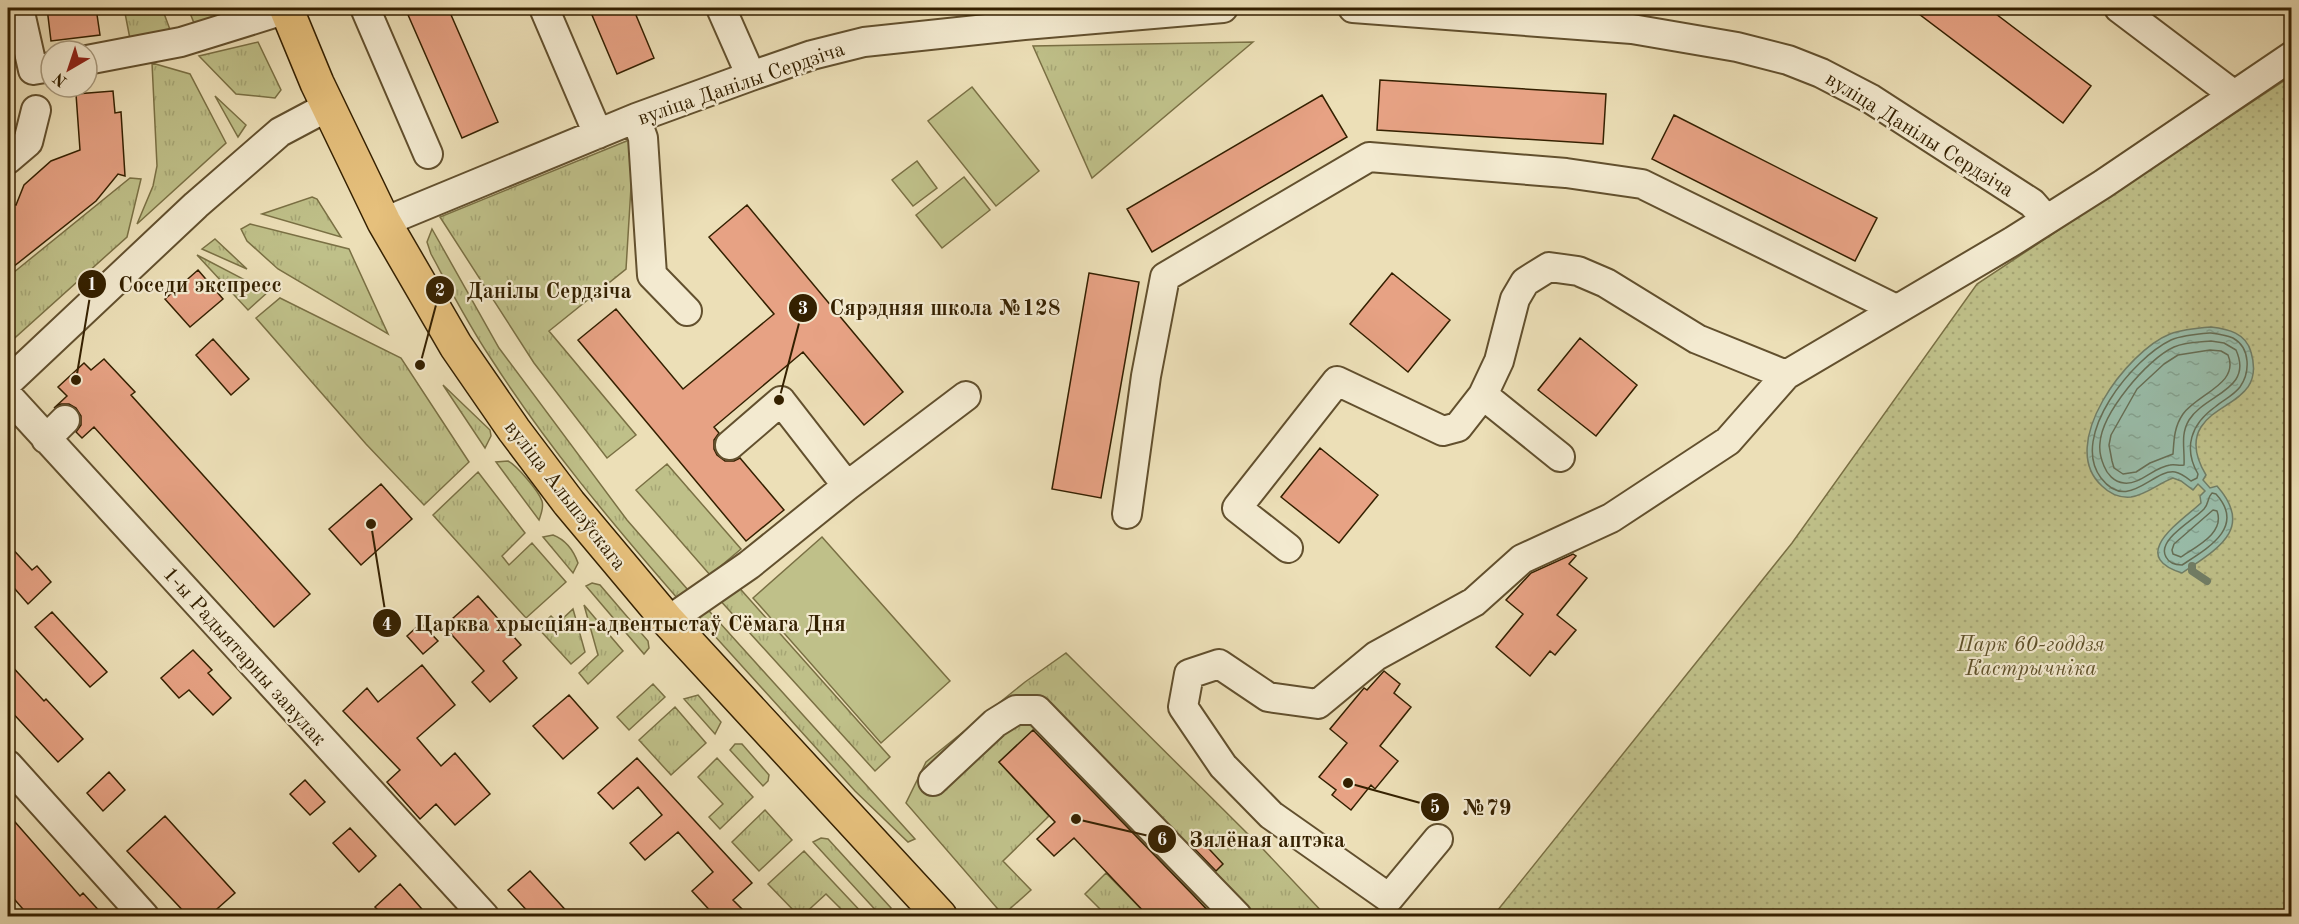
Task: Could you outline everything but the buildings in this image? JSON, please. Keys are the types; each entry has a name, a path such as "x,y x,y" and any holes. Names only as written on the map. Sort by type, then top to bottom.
{"main road":[{"name":"вуліца Альшэўскага","path":"287,8 317,83 384,222 456,346 514,430 569,503 668,621 932,914"}],"street":[{"path":"19,8 33,70 39,69"},
{"path":"99,58 181,42 287,8"},
{"path":"364,8 428,154"},
{"path":"544,8 598,134"},
{"path":"721,8 751,76"},
{"name":"вуліца Данілы Сердзіча","path":"384,222 636,118 812,55 864,42 1024,25 1223,8"},
{"name":"вуліца Данілы Сердзіча","path":"1353,8 1460,12 1632,29 1737,46 1788,60 1821,73 1871,99 2032,203 2046,219"},
{"path":"2119,8 2234,94"},
{"path":"1438,839 1389,898 1271,815 1223,766 1183,707 1189,674 1219,664 1268,697 1318,704 1376,657 1474,602 1522,559 1611,518 1728,441 1786,375 2013,241 2103,184 2292,56"},
{"path":"8,382 196,205 280,132 329,106"},
{"path":"8,159 28,142 36,110"},
{"path":"636,118 643,138 652,275 687,311"},
{"path":"1127,514 1146,376 1165,277 1369,157 1566,174 1642,184 1896,309"},
{"path":"1288,548 1237,508 1337,381 1443,432 1458,427 1483,395 1499,361 1515,299 1525,282 1549,267 1578,271 1606,283 1697,339 1786,375"},
{"path":"1483,395 1560,457"},
{"name":"1-ы Радыятарны завулак","path":"8,396 56,430 484,916"},
{"path":"668,621 749,565 847,486 966,396"},
{"path":"730,445 781,401 847,486"},
{"path":"933,781 995,723 1016,710 1038,710 1238,916"},
{"path":"8,765 144,916"}],"green space":[{"path":"124,8 162,8 172,35 131,44"},
{"path":"188,8 243,8 194,23"},
{"path":"258,42 281,90 275,98 236,94 199,56"},
{"path":"1253,42 1092,178 1033,46"},
{"path":"152,63 190,74 226,143 137,224 153,186 157,166"},
{"name":"Парк 60-годдзя Кастрычніка","path":"2291,76 2291,916 1493,916 1792,543 1977,284"},
{"path":"972,87 1039,171 996,206 928,121"},
{"path":"215,96 246,125 238,137"},
{"path":"634,138 626,269 549,331 636,435 607,458 534,363 440,217"},
{"path":"917,161 937,188 913,206 892,180"},
{"path":"964,177 990,210 942,248 916,215"},
{"path":"130,178 141,179 127,237 8,344 8,277"},
{"path":"312,197 317,199 341,237 262,214"},
{"path":"250,224 349,249 388,334 278,269 247,241 241,229"},
{"path":"432,229 499,348 627,520 688,590 678,599 580,481 511,389 474,332 431,254 427,242"},
{"path":"215,239 247,269 202,249"},
{"path":"197,255 268,292 248,310"},
{"path":"280,298 401,358 469,462 424,505 366,444 256,318"},
{"path":"443,385 490,430 491,436 485,448"},
{"path":"508,461 517,468 540,496 543,506 539,520 496,462"},
{"path":"667,464 741,549 710,575 636,490"},
{"path":"478,472 525,533 502,556 509,565 532,543 566,582 526,618 433,515"},
{"path":"553,535 565,542 574,553 578,563 573,573 543,537"},
{"path":"822,537 950,681 881,743 753,598"},
{"path":"592,583 600,585 648,641 649,648 644,654 586,586"},
{"path":"735,583 890,757 875,771 718,598"},
{"path":"701,602 915,839 908,842 855,791 693,612"},
{"path":"584,605 623,651 588,684 579,673 598,655"},
{"path":"573,609 585,652 571,664 538,628 551,616 558,623"},
{"path":"1066,653 1262,848 1326,916 1213,916 1035,729 999,762 1049,816 1003,861 1031,890 1003,915 906,803 926,762 1025,682"},
{"path":"653,684 665,697 629,730 617,717"},
{"path":"698,695 721,722 715,734 684,699"},
{"path":"675,707 706,743 671,775 639,740"},
{"path":"735,744 742,744 769,775 768,781 763,786 730,750"},
{"path":"717,758 753,797 720,829 709,817 723,804 698,777"},
{"path":"765,810 792,840 759,871 732,842"},
{"path":"821,838 828,839 891,908 888,916 881,916 813,842"},
{"path":"804,851 865,916 848,916 826,894 802,916 799,916 768,884"},
{"path":"1106,873 1148,916 1107,916 1085,894"}],"water":[{"path":"2211,327 2224,329 2241,336 2249,346 2254,368 2246,390 2209,418 2201,427 2196,439 2198,457 2206,475 2203,480 2210,488 2217,486 2228,501 2232,514 2232,526 2227,537 2218,546 2182,573 2166,566 2159,558 2158,548 2171,529 2201,503 2200,496 2205,491 2198,484 2193,490 2173,478 2137,496 2115,495 2102,486 2090,468 2087,447 2092,424 2103,401 2117,379 2135,359 2170,334"}],"waterway":[{"path":"2192,566 2192,571 2207,581"}],"place":[{"name":"Данілы Сердзіча","path":"420,365"},
{"name":"Соседи экспресс","path":"76,380"},
{"name":"Сярэдняя школа №128","path":"779,400"},
{"name":"Царква хрысціян-адвентыстаў Сёмага Дня","path":"371,524"},
{"name":"№79","path":"1348,783"},
{"name":"Зялёная аптэка","path":"1076,819"}]}
